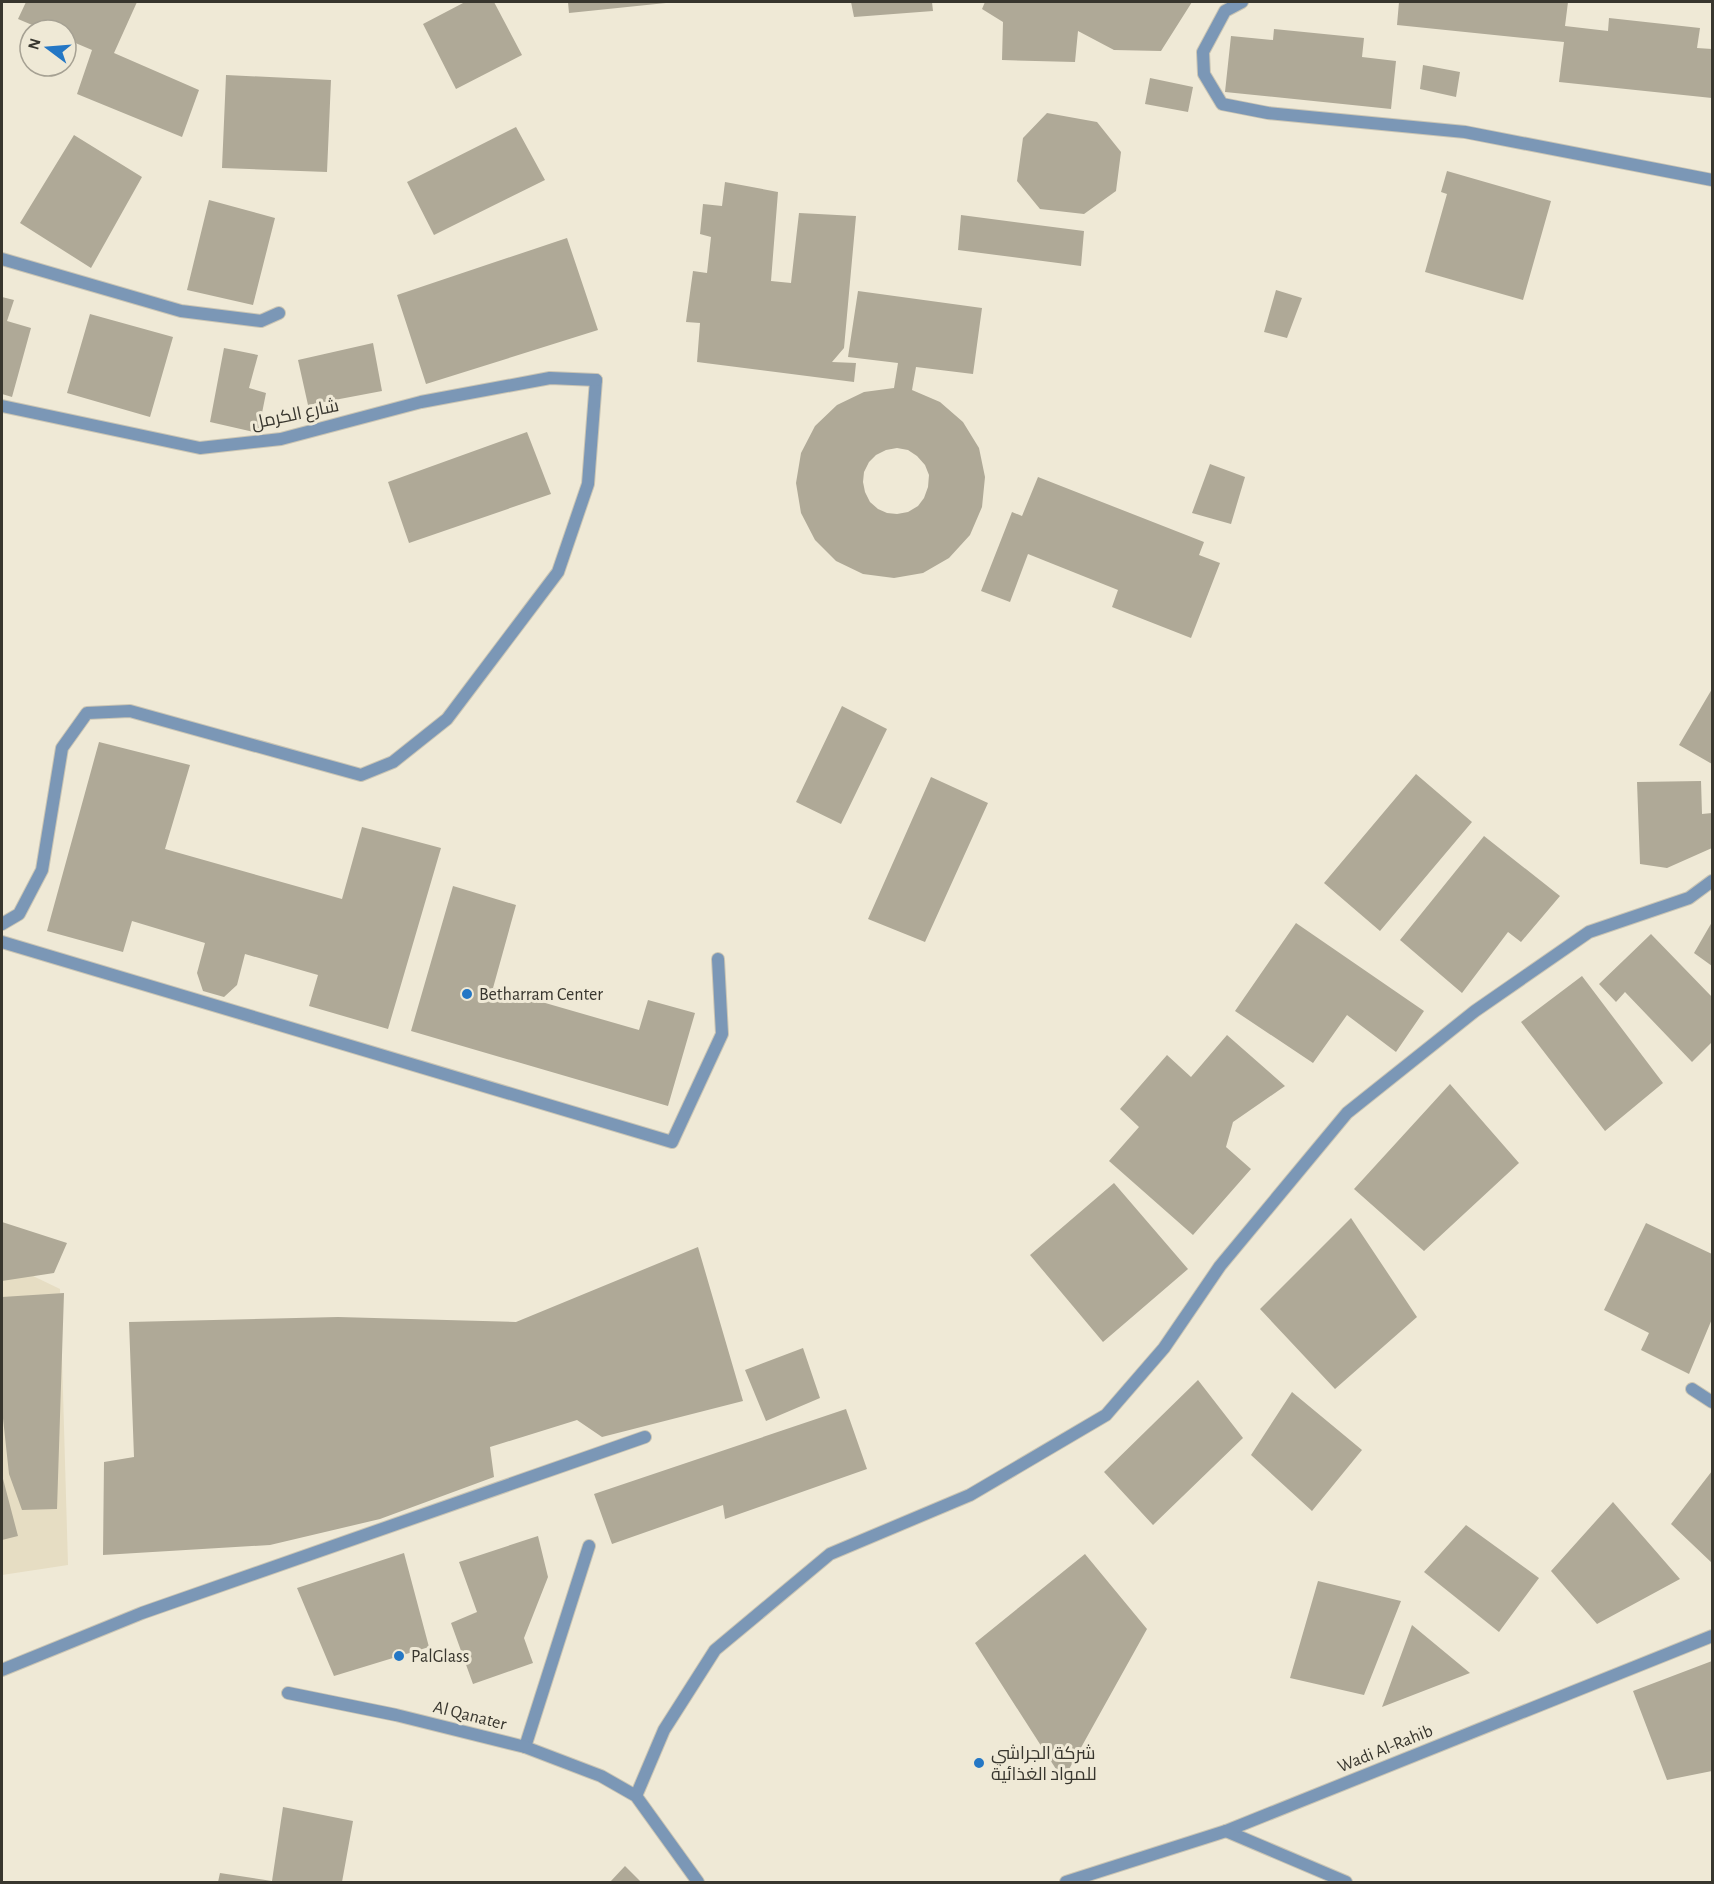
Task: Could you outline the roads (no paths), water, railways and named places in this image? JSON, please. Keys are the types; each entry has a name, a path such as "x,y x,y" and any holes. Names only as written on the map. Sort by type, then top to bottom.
{"street":[{"path":"1242,2 1225,11 1203,52 1204,74 1222,104 1268,113 1465,132 1713,180"},
{"path":"2,258 181,311 261,321 279,313"},
{"name":"شارع الكرمل","path":"2,406 200,448 281,439 421,402 550,378 596,380 588,484 558,572 447,719 393,762 361,775 130,711 87,713 62,748 42,870 19,914 2,924"},
{"path":"698,1882 636,1796 664,1731 715,1650 830,1554 970,1495 1106,1414 1164,1348 1220,1266 1347,1113 1476,1011 1588,932 1689,898 1713,881"},
{"path":"2,942 672,1142 722,1034 718,959"},
{"path":"1692,1389 1713,1402"},
{"path":"2,1670 142,1613 645,1437"},
{"path":"525,1747 590,1546"},
{"name":"Wadi Al-Rahib","path":"1066,1882 1226,1831 1713,1635"},
{"name":"Al Qanater","path":"288,1693 396,1715 525,1747 601,1776 636,1796"},
{"path":"1226,1831 1346,1882"}],"place":[{"name":"Betharram Center","path":"467,994"},
{"name":"PalGlass","path":"399,1656"},
{"name":"شركة الجراشي للمواد الغذائية","path":"979,1763"}]}
